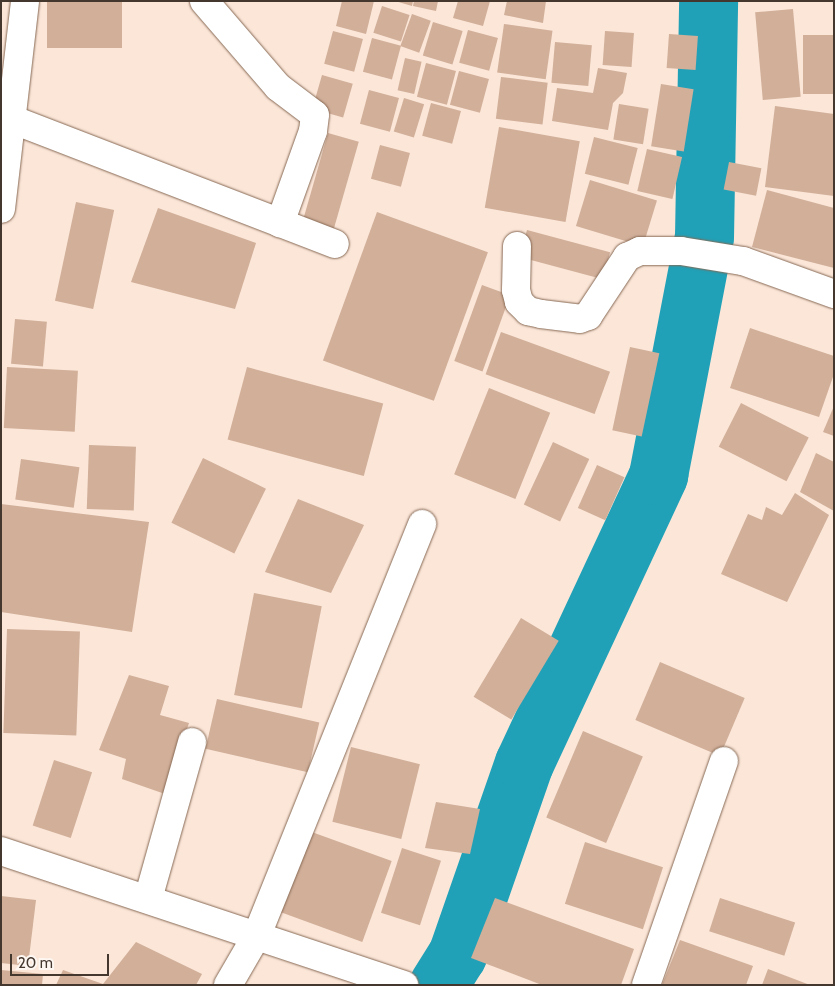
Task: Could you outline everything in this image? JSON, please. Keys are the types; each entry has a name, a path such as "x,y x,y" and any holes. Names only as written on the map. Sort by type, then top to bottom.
{"street":[{"path":"1,209 25,1"},
{"path":"204,1 278,87 315,115 313,131 280,223"},
{"path":"12,119 335,244"},
{"path":"517,246 516,290 520,302 528,311 580,319 593,311 632,254 640,250 681,251 743,261 834,294"},
{"path":"228,985 257,935 422,524"},
{"path":"148,899 192,742"},
{"path":"646,985 724,760"},
{"path":"1,850 257,935 372,976 404,985"}],"building":[{"path":"47,1 122,1 122,48 47,48"},
{"path":"342,1 374,1 366,34 336,26"},
{"path":"395,1 413,1 412,6"},
{"path":"414,1 438,1 436,11 413,6"},
{"path":"458,1 490,1 483,26 453,18"},
{"path":"507,1 546,1 543,23 504,15"},
{"path":"382,6 410,15 401,42 373,33"},
{"path":"793,9 801,97 763,100 755,12"},
{"path":"412,14 431,21 419,53 400,46"},
{"path":"433,22 463,31 452,65 423,55"},
{"path":"504,24 553,31 546,79 497,73"},
{"path":"468,30 498,38 489,71 459,63"},
{"path":"333,31 363,39 354,72 324,64"},
{"path":"605,31 634,33 632,67 603,65"},
{"path":"669,34 698,36 696,70 667,68"},
{"path":"803,35 834,35 834,94 803,94"},
{"path":"372,38 401,46 392,80 363,72"},
{"path":"555,42 592,45 588,86 551,83"},
{"path":"405,58 422,62 414,94 398,90"},
{"path":"426,63 456,71 447,105 417,97"},
{"path":"598,68 627,73 623,93 613,103 608,130 552,121 557,88 593,93"},
{"path":"459,71 489,79 480,113 450,105"},
{"path":"322,75 353,84 343,117 312,109"},
{"path":"501,77 548,83 543,124 496,119"},
{"path":"661,84 694,89 684,151 651,146"},
{"path":"369,90 399,98 390,132 360,124"},
{"path":"404,98 424,104 414,138 394,131"},
{"path":"431,103 461,111 452,144 422,136"},
{"path":"619,104 649,109 643,144 613,140"},
{"path":"775,106 834,114 834,196 765,187"},
{"path":"499,127 580,141 566,222 485,208"},
{"path":"328,133 359,142 332,236 301,227"},
{"path":"594,137 638,148 628,185 585,174"},
{"path":"380,145 410,153 401,187 371,179"},
{"path":"647,149 682,157 672,199 637,191"},
{"path":"729,162 761,168 756,196 724,189"},
{"path":"590,180 657,200 643,246 576,226"},
{"path":"767,190 834,208 834,268 752,247"},
{"path":"76,202 114,210 93,309 55,301"},
{"path":"158,208 256,243 235,309 131,282"},
{"path":"377,212 488,252 434,401 323,360"},
{"path":"527,230 610,252 603,279 520,257"},
{"path":"482,285 510,295 482,371 454,361"},
{"path":"15,319 47,322 43,367 11,364"},
{"path":"750,328 834,356 834,374 819,417 730,388"},
{"path":"501,332 610,372 595,414 486,374"},
{"path":"630,347 659,353 642,436 612,430"},
{"path":"7,367 78,371 75,432 4,428"},
{"path":"247,367 383,403 364,476 228,439"},
{"path":"489,388 550,413 515,499 454,474"},
{"path":"741,403 809,438 786,481 719,447"},
{"path":"834,406 834,436 823,432"},
{"path":"553,442 589,459 560,521 524,505"},
{"path":"89,445 136,447 134,511 87,509"},
{"path":"816,453 834,462 834,511 800,492"},
{"path":"203,458 266,489 234,553 171,523"},
{"path":"21,459 79,467 74,508 15,500"},
{"path":"597,465 624,477 605,520 578,508"},
{"path":"795,493 829,515 787,602 721,574 748,514 762,520 766,507 782,515"},
{"path":"298,499 364,525 331,593 265,572"},
{"path":"1,504 149,522 132,632 1,612"},
{"path":"254,593 322,606 302,708 234,695"},
{"path":"521,618 559,641 511,720 474,697"},
{"path":"7,629 80,632 76,735 3,733"},
{"path":"660,662 745,698 720,756 635,720"},
{"path":"129,675 169,686 160,715 189,723 165,794 122,779 126,759 99,750"},
{"path":"217,699 319,723 308,772 206,749"},
{"path":"583,731 643,756 606,843 546,818"},
{"path":"351,747 420,764 401,839 332,822"},
{"path":"54,760 92,772 71,838 33,826"},
{"path":"436,802 480,809 470,854 425,848"},
{"path":"309,831 392,861 362,942 280,912"},
{"path":"585,842 663,867 643,929 565,904"},
{"path":"402,848 441,861 420,925 381,913"},
{"path":"1,896 36,900 28,966 1,963"},
{"path":"495,898 634,949 621,985 542,985 471,958"},
{"path":"720,898 795,922 784,956 709,931"},
{"path":"680,940 753,966 746,985 662,985"},
{"path":"136,942 202,974 196,985 56,985 63,970 103,984"},
{"path":"768,969 810,985 762,985"},
{"path":"1,970 43,974 42,985 1,985"}],"waterway":[{"path":"438,985 457,955 524,763 658,475 704,237 708,1"}]}
